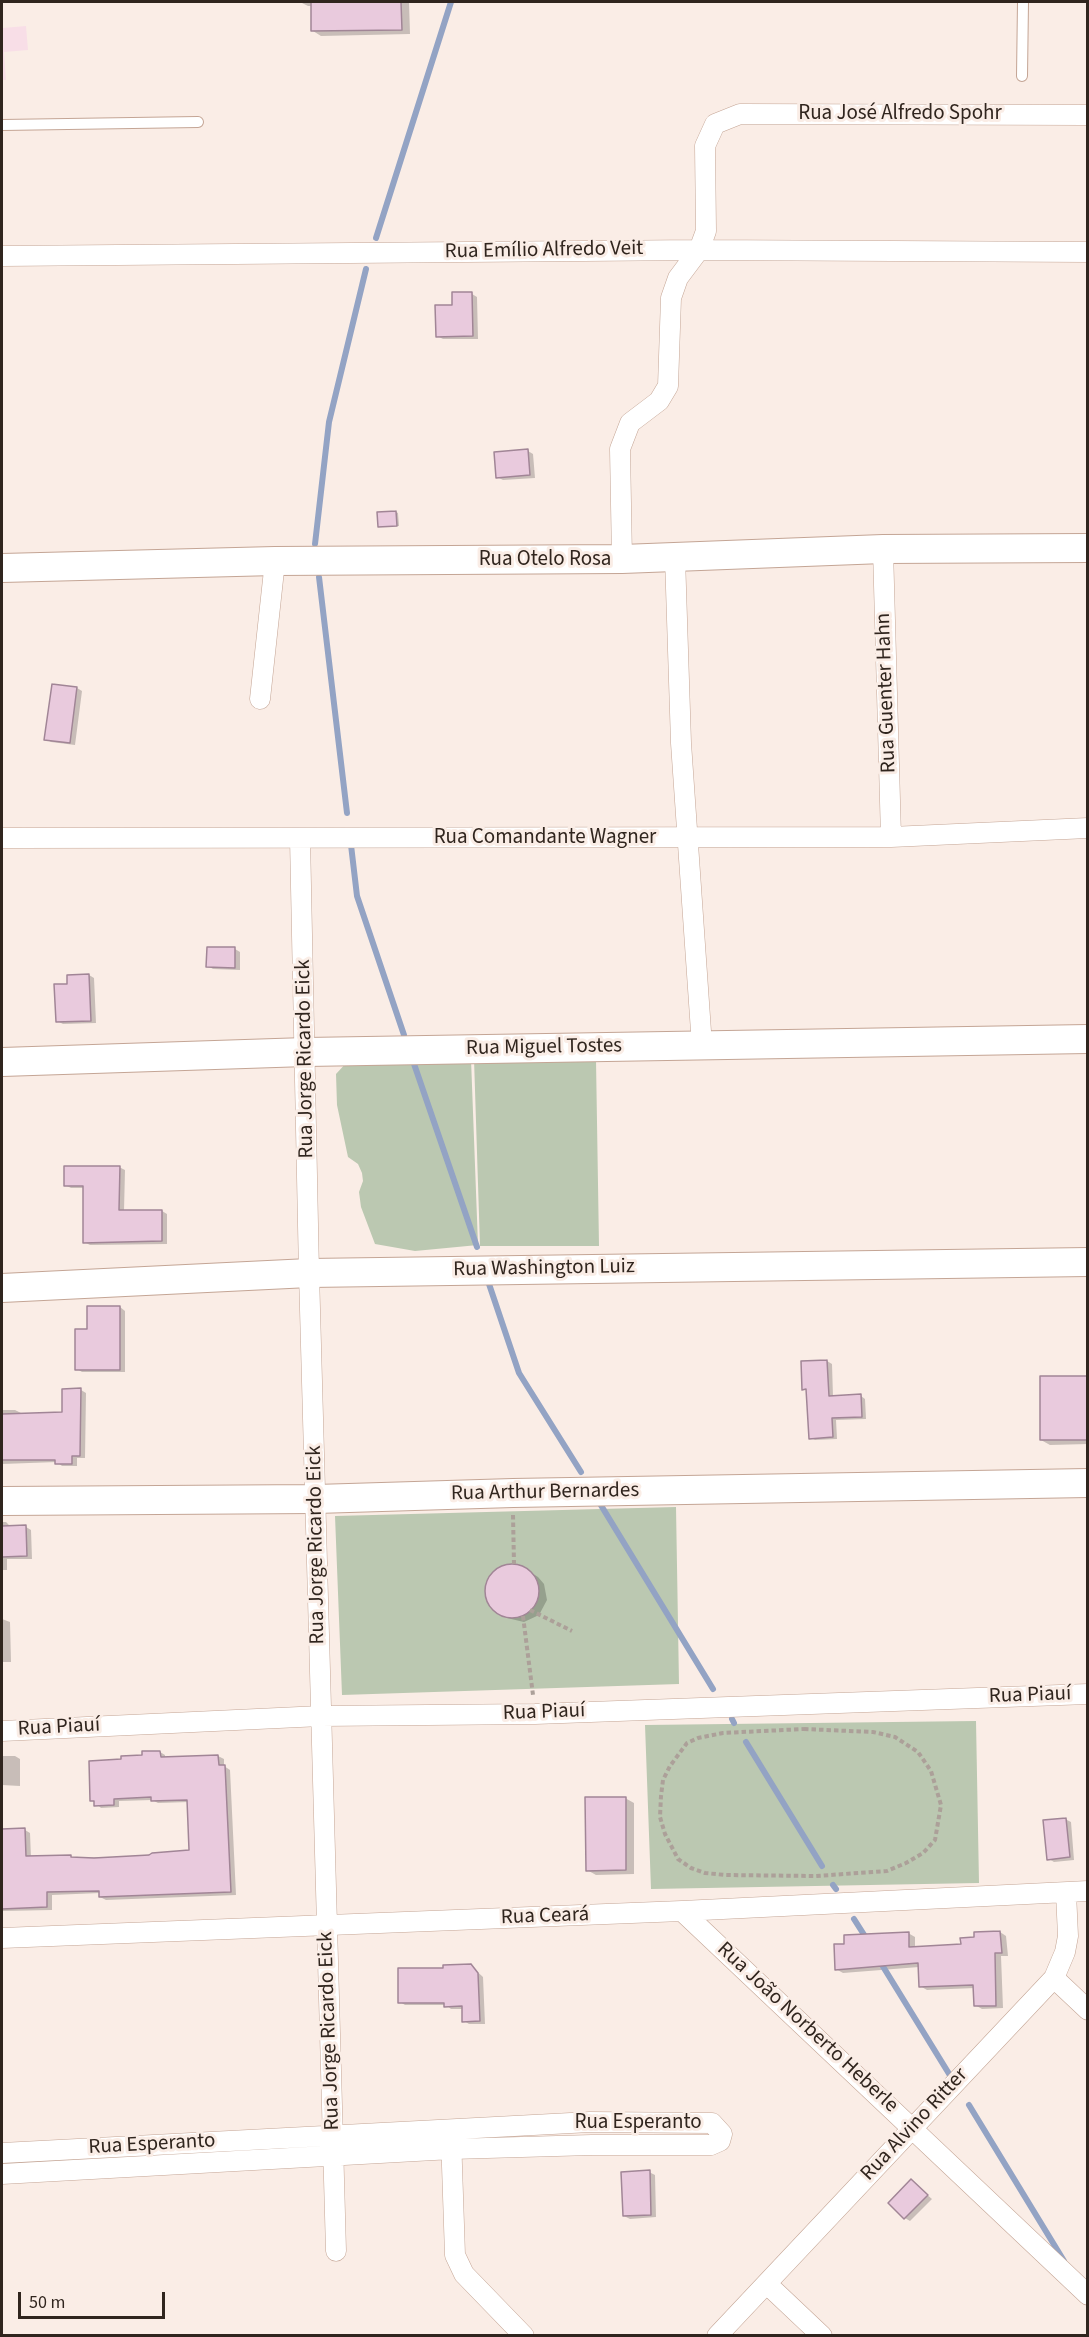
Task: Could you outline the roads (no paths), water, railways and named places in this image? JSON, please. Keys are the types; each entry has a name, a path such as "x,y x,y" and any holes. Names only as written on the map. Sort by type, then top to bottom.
{"street":[{"name":"Rua José Alfredo Spohr","path":"699,250 706,231 705,146 715,124 740,114 1088,115"},
{"name":"Rua Emílio Alfredo Veit","path":"2,256 699,250 1088,252"},
{"path":"622,559 620,448 630,423 659,401 668,386 671,298 678,278 699,250"},
{"name":"Rua Otelo Rosa","path":"2,568 275,561 622,559 883,549 1088,548"},
{"name":"Rua Guenter Hahn","path":"883,549 891,837"},
{"path":"675,556 686,838 702,1046"},
{"path":"260,699 275,561"},
{"name":"Rua Comandante Wagner","path":"2,838 891,837 1088,828"},
{"name":"Rua Jorge Ricardo Eick","path":"300,838 309,1273 336,2251"},
{"name":"Rua Miguel Tostes","path":"2,1062 306,1052 1088,1040"},
{"name":"Rua Washington Luiz","path":"2,1288 309,1273 1088,1262"},
{"name":"Rua Arthur Bernardes","path":"2,1502 316,1499 513,1493 1088,1483"},
{"name":"Rua Piauí","path":"2,1731 321,1716 535,1714 1088,1694"},
{"name":"Rua Ceará","path":"2,1938 682,1911 1088,1891"},
{"name":"Rua Alvino Ritter","path":"717,2336 1054,1978 1065,1952 1068,1936 1066,1893"},
{"name":"Rua João Norberto Heberle","path":"682,1911 1088,2295"},
{"path":"1054,1978 1088,2010"},
{"path":"590,2122 592,2145"},
{"name":"Rua Esperanto","path":"2,2153 132,2157 334,2155 451,2139 590,2122 712,2123 722,2134 720,2141 711,2145 592,2145 451,2139 333,2135 132,2157 2,2174"},
{"path":"451,2139 455,2255 464,2274 524,2336"},
{"path":"767,2284 822,2336"}],"lane":[{"path":"1022,75 1023,2"},
{"path":"2,125 198,122"}],"waterway":[{"path":"376,238 451,2"},
{"path":"315,544 329,422 366,269"},
{"path":"319,577 347,813"},
{"path":"351,845 357,896 404,1035"},
{"path":"412,1058 477,1247"},
{"path":"488,1281 519,1373 581,1472"},
{"path":"599,1502 713,1689"},
{"path":"732,1719 734,1723"},
{"path":"746,1742 822,1866"},
{"path":"833,1885 836,1889"},
{"path":"854,1919 868,1941"},
{"path":"879,1960 951,2077"},
{"path":"969,2105 1064,2261"}]}
